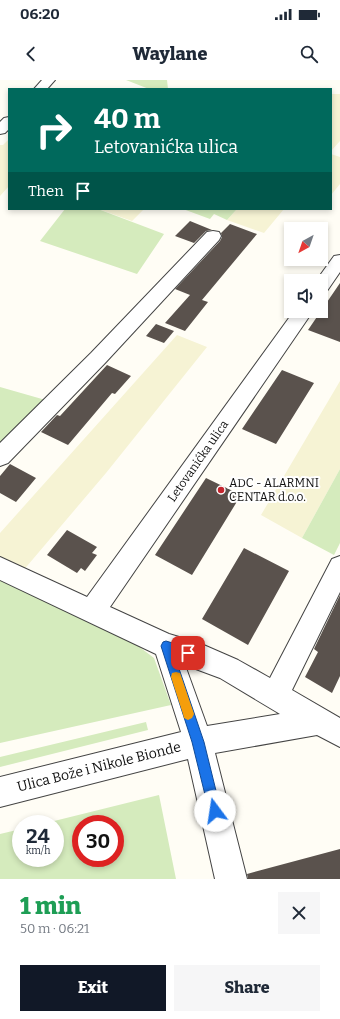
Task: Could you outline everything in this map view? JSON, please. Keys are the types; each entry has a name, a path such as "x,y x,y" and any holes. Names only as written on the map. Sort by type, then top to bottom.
{"street":[{"path":"41,88 49,80"},
{"path":"0,130 8,122"},
{"path":"0,457 98,358 213,236"},
{"path":"328,277 340,260"},
{"name":"Letovanićka ulica","path":"92,611 299,318"},
{"path":"275,696 340,567"},
{"path":"0,568 166,646 199,656 230,670 328,727"},
{"name":"Ulica Bože i Nikole Bionde","path":"166,646 198,742 231,879"},
{"name":"Ulica Bože i Nikole Bionde","path":"0,792 198,742 328,727"}],"shaded area":[{"path":"332,94 340,94 340,141 332,150"},
{"path":"8,140 8,187 0,196 0,145 3,145"},
{"path":"332,154 340,157 340,184 332,194"},
{"path":"101,210 143,210 132,221"},
{"path":"236,210 283,210 264,233 227,220"},
{"path":"177,335 207,347 106,473 22,572 0,558 0,533"},
{"path":"340,381 340,469 302,538 261,515"}],"green space":[{"path":"126,80 167,80 168,88 146,88"},
{"path":"64,210 101,210 164,234 137,274 40,241"},
{"path":"186,210 236,210 227,220 214,214 210,219"},
{"path":"0,387 49,401 0,450"},
{"path":"340,469 340,543 334,555 302,538"},
{"path":"0,579 129,639 154,658 171,705 0,743"},
{"path":"146,722 148,730 0,767 0,757"},
{"path":"159,795 176,879 0,879 0,834 12,831 12,867 64,867 64,819 72,817 72,867 124,867 124,815 78,815"}],"building":[{"path":"190,221 212,230 206,231 194,243 175,236"},
{"path":"230,224 257,234 202,300 208,302 185,331 165,323 190,295 175,289 220,241 222,237 221,233"},
{"path":"340,283 340,342 308,330 316,318 328,318 328,301"},
{"path":"156,324 174,331 164,343 146,336"},
{"path":"107,365 131,376 115,394 112,393 68,445 41,432 57,415 60,416"},
{"path":"282,370 314,383 276,444 242,429"},
{"path":"10,464 36,478 16,502 0,493 0,476"},
{"path":"206,478 241,495 192,575 155,555"},
{"path":"67,530 97,547 92,553 97,555 85,571 81,568 77,573 47,555"},
{"path":"244,548 289,571 248,645 202,619"},
{"path":"340,595 340,676 332,693 305,677 318,652 314,649"},
{"path":"340,849 340,879 248,879 247,874"}],"slow traffic":[{"path":"176,677 188,714"}],"place":[{"name":"ADC - ALARMNI CENTAR d.o.o.","path":"221,490"}],"route":[{"path":"188,653 166,646 198,742 215,811"}]}
